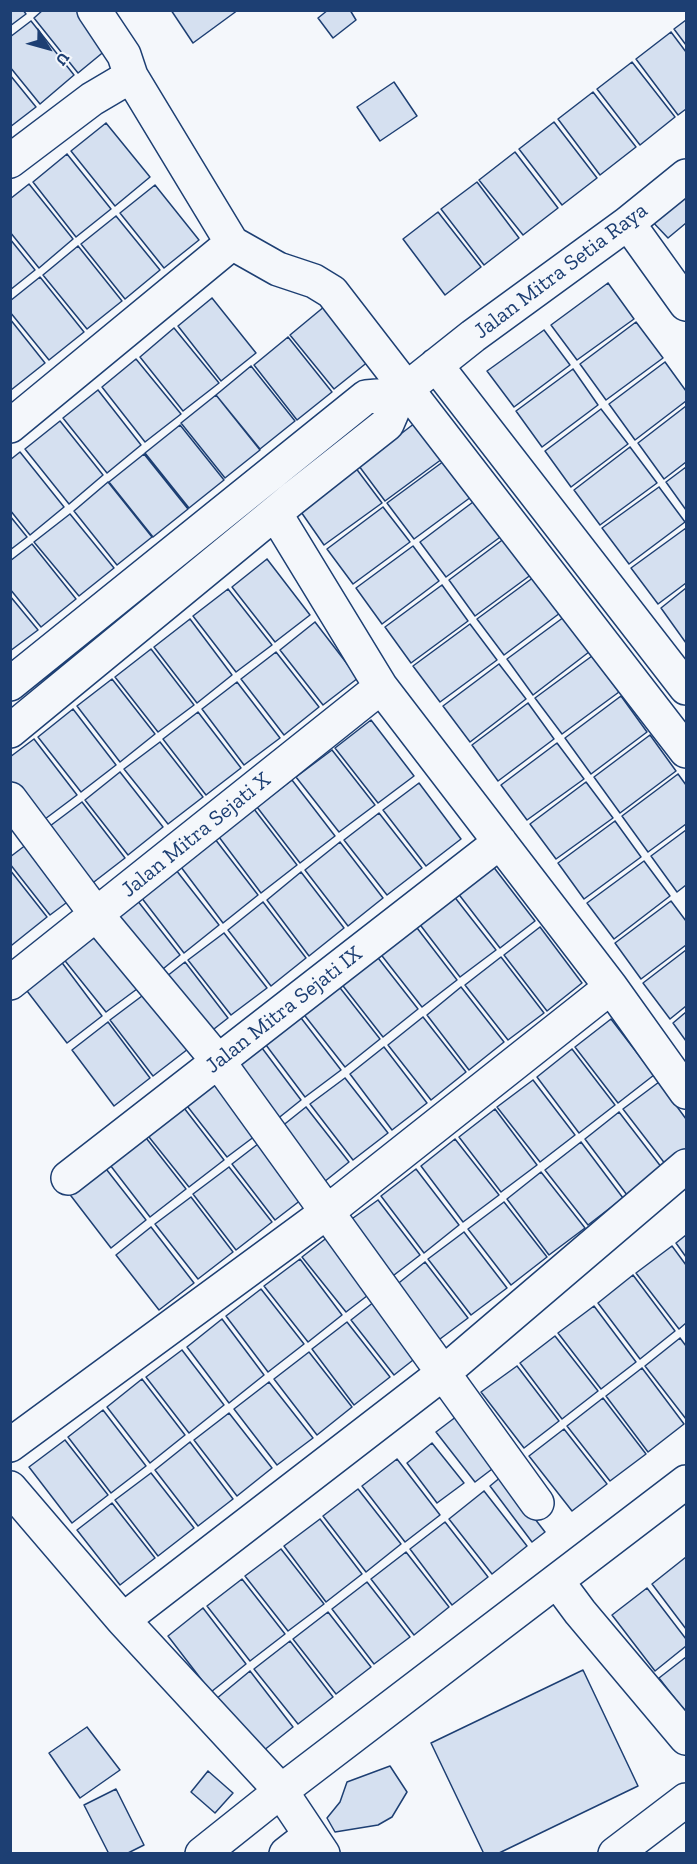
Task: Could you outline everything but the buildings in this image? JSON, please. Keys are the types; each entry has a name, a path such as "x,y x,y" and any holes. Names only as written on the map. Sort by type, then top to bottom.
{"street":[{"path":"94,10 124,55 131,76 232,243 278,269 314,282 332,292 417,380 687,688"},
{"path":"10,161 92,99 131,76"},
{"name":"Jalan Mitra Setia Raya","path":"417,380 687,176"},
{"path":"627,223 687,304"},
{"path":"10,426 232,243"},
{"path":"10,731 387,424 417,380"},
{"path":"10,684 366,397 417,380"},
{"path":"417,380 687,751"},
{"path":"275,513 381,687 611,987 687,1092"},
{"name":"Jalan Mitra Sejati X","path":"10,983 381,687"},
{"path":"10,799 96,914 218,1061 537,1503"},
{"name":"Jalan Mitra Sejati IX","path":"68,1178 500,843"},
{"path":"10,1445 327,1212 611,987"},
{"path":"123,1620 442,1374 687,1166"},
{"path":"202,1854 281,1791 687,1482"},
{"path":"10,1488 123,1620 281,1791 306,1848"},
{"path":"557,1581 580,1612 687,1738"},
{"path":"615,1854 687,1800"}]}
